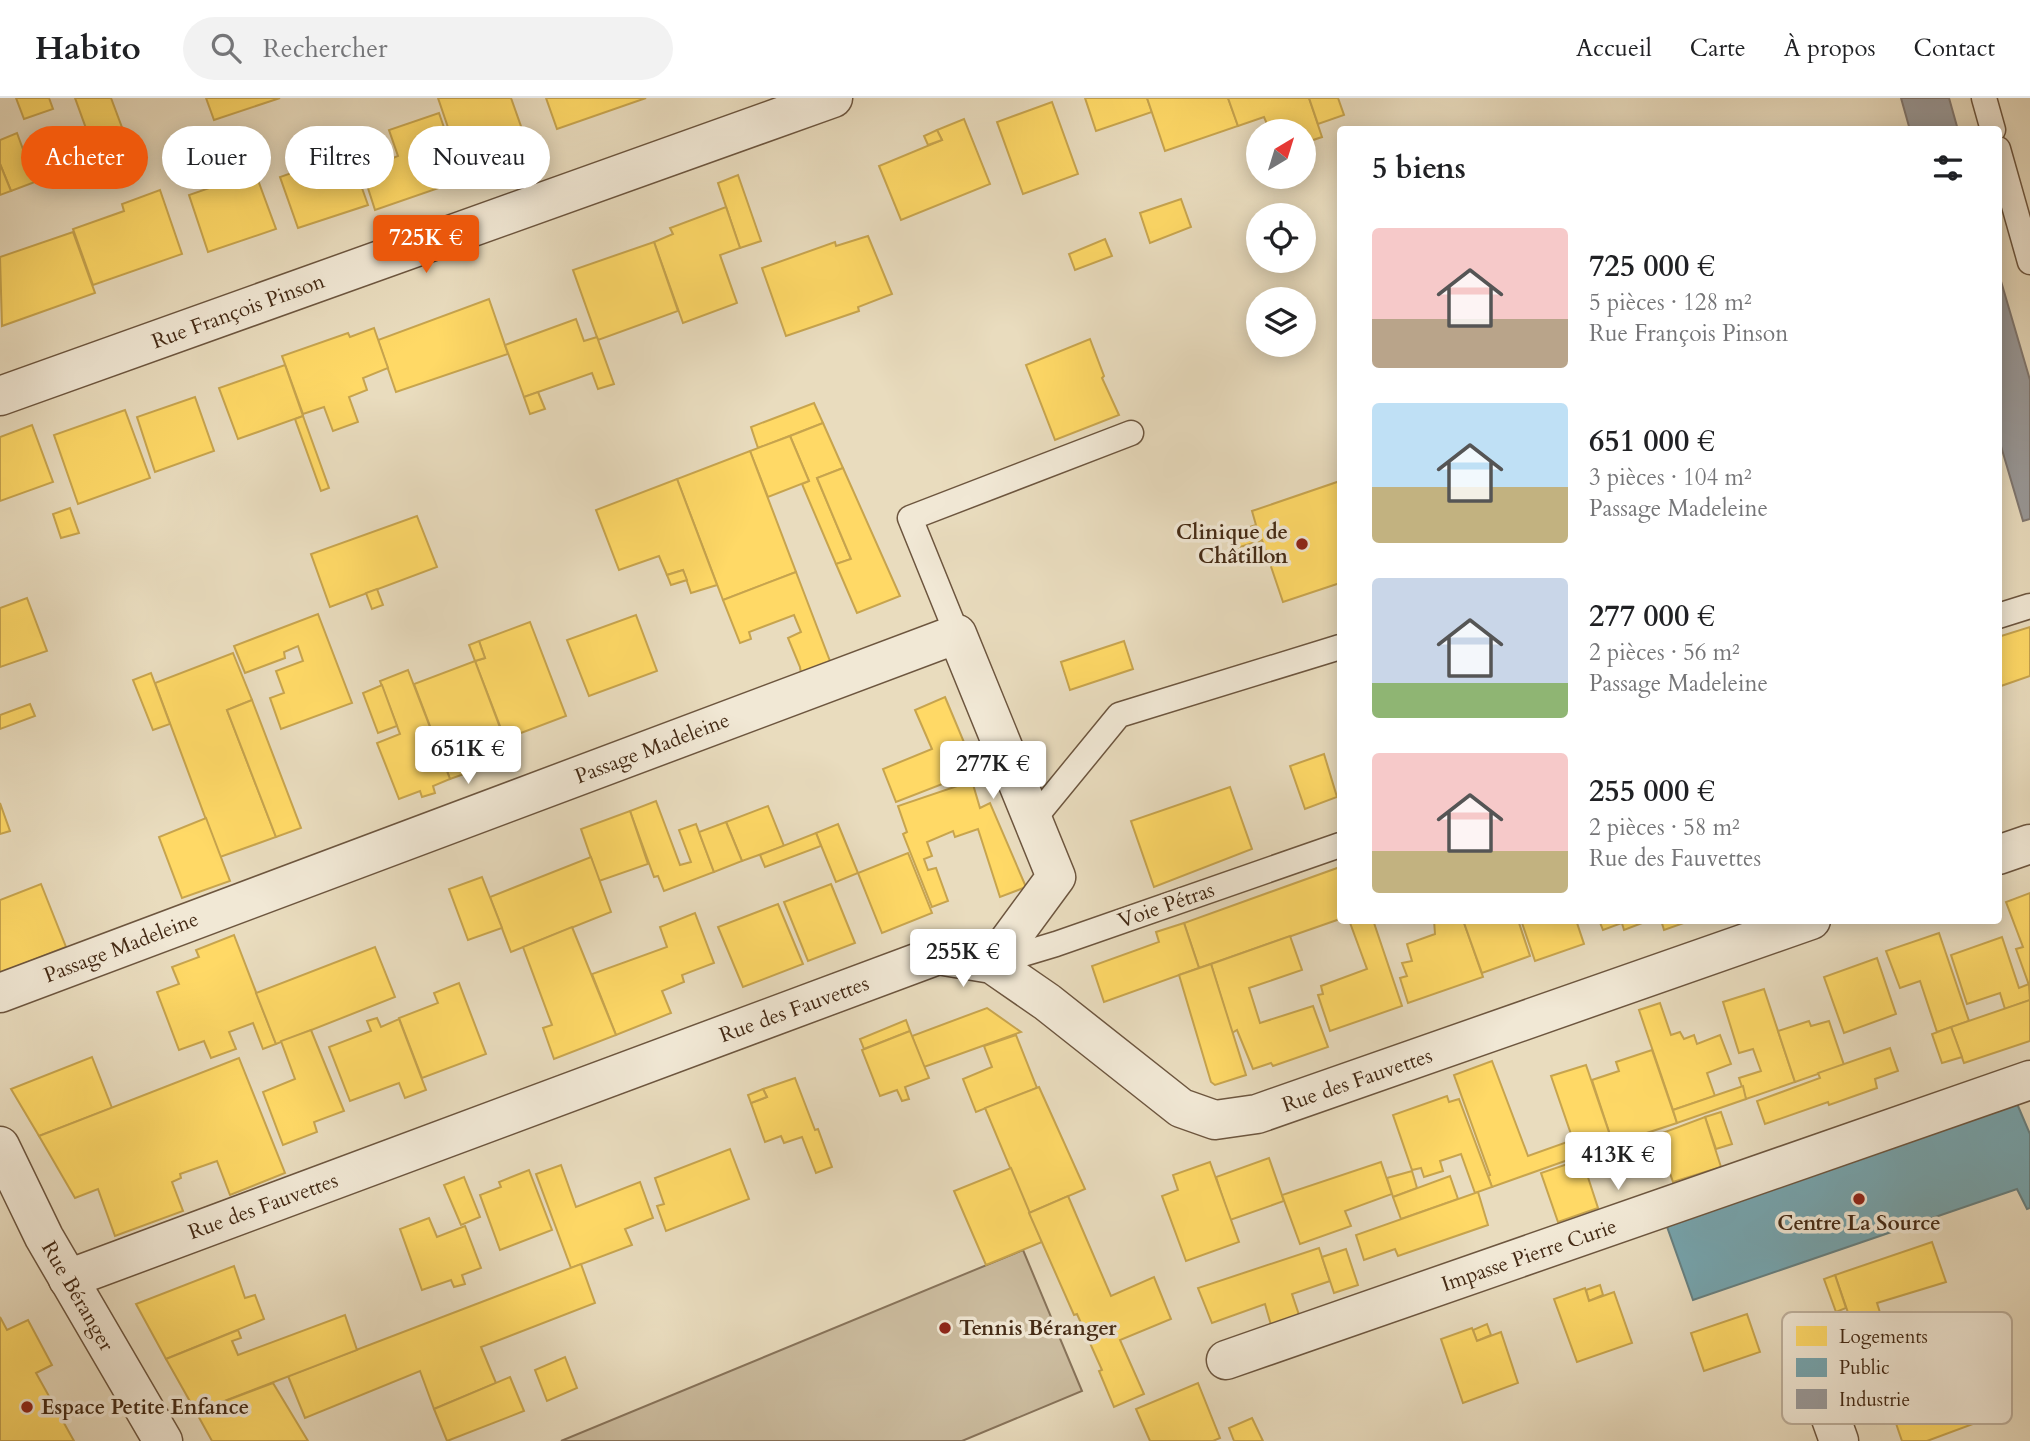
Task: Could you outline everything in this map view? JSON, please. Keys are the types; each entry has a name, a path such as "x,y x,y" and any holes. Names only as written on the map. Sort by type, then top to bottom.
{"street":[{"name":"Rue François Pinson","path":"0,396 833,98"},
{"path":"957,634 1056,877 992,964"},
{"name":"Passage Madeleine","path":"0,993 957,634"},
{"path":"2002,854 2030,844"},
{"name":"Rue des Fauvettes","path":"68,1279 938,955 992,964 1047,1002 1181,1108 1215,1120 1257,1114 1800,924"},
{"name":"Impasse Pierre Curie","path":"1226,1360 2030,1080"},
{"name":"Rue Béranger","path":"0,1146 44,1237 163,1441"},
{"path":"1833,1424 1839,1441"}],"lane":[{"path":"1984,98 1992,126"},
{"path":"2002,163 2030,262"},
{"path":"957,634 910,518 1131,433"},
{"path":"2002,615 2030,606"},
{"path":"1033,820 1119,715 1337,648"},
{"name":"Voie Pétras","path":"992,964 1337,846"}],"shaded area":[{"name":"Tennis Béranger","path":"1023,1250 1082,1391 962,1441 561,1441"}],"building: Logements":[{"path":"16,98 49,98 53,109 24,119"},
{"path":"75,98 111,98 121,126 85,126"},
{"path":"206,98 280,98 214,120"},
{"path":"438,98 511,98 521,126 448,126"},
{"path":"546,98 646,98 557,129"},
{"path":"1085,98 1147,98 1152,112 1096,131"},
{"path":"1147,98 1228,98 1238,126 1165,151"},
{"path":"1228,98 1309,98 1316,119 1264,117 1246,119 1246,123 1238,126"},
{"path":"1309,98 1338,98 1344,115 1318,124"},
{"path":"1052,102 1078,174 1023,194 997,122"},
{"path":"439,113 443,126 408,126 408,189 436,189 375,210 368,189 394,189 394,158 398,156 394,144 394,128"},
{"path":"964,119 990,184 901,220 879,166 942,140 937,130"},
{"path":"1316,119 1322,137 1316,139"},
{"path":"937,130 942,140 928,145 924,136"},
{"path":"17,133 21,144 21,187 11,191 0,164 0,140"},
{"path":"0,164 11,191 0,195"},
{"path":"285,175 285,189 362,189 368,205 298,228 280,177"},
{"path":"738,175 761,241 740,248 718,183"},
{"path":"206,189 261,189 276,229 208,252 189,195"},
{"path":"160,190 182,254 93,285 73,229 124,211 122,204"},
{"path":"1181,199 1191,227 1150,243 1140,213"},
{"path":"726,207 740,248 720,255 737,303 683,323 654,242 673,234 670,228"},
{"path":"73,232 95,293 2,326 0,257"},
{"path":"868,236 892,294 858,307 859,311 786,336 762,268 835,242 836,246"},
{"path":"1105,239 1112,256 1075,270 1069,254"},
{"path":"654,242 678,311 598,340 573,270"},
{"path":"489,299 508,354 396,392 378,340"},
{"path":"576,319 584,341 597,337 614,384 598,389 592,373 524,397 505,345"},
{"path":"374,328 388,368 363,378 367,390 349,397 358,422 333,431 324,407 303,414 282,356 348,333 350,337"},
{"path":"1090,339 1104,376 1102,378 1119,415 1055,440 1026,365"},
{"path":"285,365 303,416 238,439 219,388"},
{"path":"538,392 545,409 530,414 524,397"},
{"path":"195,397 214,451 155,472 137,417"},
{"path":"814,403 823,423 758,448 751,427"},
{"path":"125,410 150,478 78,504 54,435"},
{"path":"303,416 329,488 321,491 295,419"},
{"path":"823,423 843,468 817,478 851,559 836,564 802,484 809,481 790,436"},
{"path":"32,425 53,482 0,501 0,437"},
{"path":"790,436 809,481 768,497 750,451"},
{"path":"750,451 796,572 723,600 677,479"},
{"path":"843,468 900,596 857,613 836,564 851,559 817,478"},
{"path":"677,479 717,585 691,593 683,570 667,575 659,556 619,570 596,510"},
{"name":"Clinique de Châtillon","path":"1337,482 1337,584 1283,602 1262,540 1237,548 1232,533 1256,525 1252,511"},
{"path":"70,508 79,533 61,538 53,514"},
{"path":"417,516 437,567 330,607 311,554"},
{"path":"683,570 687,580 671,585 667,575"},
{"path":"796,572 833,669 802,681 800,667 788,638 801,632 794,615 749,632 751,639 740,643 723,600"},
{"path":"377,589 383,605 372,609 366,593"},
{"path":"27,598 47,651 0,667 0,608"},
{"path":"318,614 352,703 281,729 270,698 284,693 276,671 303,661 298,646 284,652 285,658 245,673 234,646"},
{"path":"636,615 657,671 589,696 567,640"},
{"path":"530,622 566,716 505,739 475,661 485,658 479,641"},
{"path":"2030,627 2030,676 2002,686 2002,636"},
{"path":"479,641 485,658 475,661 469,645"},
{"path":"1124,641 1133,669 1070,690 1061,662"},
{"path":"233,653 252,700 227,710 276,837 220,857 155,683"},
{"path":"475,661 508,749 484,759 487,766 450,779 414,684"},
{"path":"408,670 450,779 433,786 435,793 422,797 420,791 399,799 377,743 400,734 380,681"},
{"path":"151,673 170,724 153,730 133,680"},
{"path":"382,685 397,726 378,733 363,693"},
{"path":"945,697 976,771 896,802 883,769 932,749 915,710"},
{"path":"252,700 301,828 276,837 227,710"},
{"path":"30,704 35,716 0,729 0,715"},
{"path":"1324,754 1337,797 1305,809 1290,766"},
{"path":"972,781 980,808 990,803 1026,887 1000,897 978,829 955,837 953,831 927,842 932,856 924,859 928,870 936,868 948,901 932,907 903,834 907,832 898,806"},
{"path":"1230,787 1252,849 1154,887 1131,821"},
{"path":"656,801 680,865 691,862 679,830 696,824 714,872 664,891 658,876 654,877 630,811"},
{"path":"0,803 10,831 0,834"},
{"path":"768,806 784,846 742,861 726,822"},
{"path":"630,811 648,864 599,881 581,829"},
{"path":"206,818 230,881 182,898 159,837"},
{"path":"726,822 742,861 714,872 699,832"},
{"path":"838,824 858,873 836,882 816,833"},
{"path":"816,833 821,846 765,867 760,855"},
{"path":"908,853 932,913 882,933 858,873"},
{"path":"591,857 611,912 511,952 490,897"},
{"path":"1337,868 1337,920 1199,968 1184,923"},
{"path":"482,877 502,928 468,940 449,889"},
{"path":"41,884 66,947 0,973 0,900"},
{"path":"831,884 855,943 808,961 784,902"},
{"path":"2030,893 2030,988 2016,949 2023,947 2006,902"},
{"path":"778,904 803,964 743,987 718,927"},
{"path":"695,913 714,963 682,975 684,982 662,991 671,1013 616,1035 592,974 667,947 660,927"},
{"path":"1184,923 1199,968 1104,1002 1092,966 1159,942 1156,932"},
{"path":"1350,924 1374,924 1402,1006 1330,1031 1318,995 1323,994 1321,986 1367,969"},
{"path":"1434,924 1464,924 1483,977 1408,1003 1400,978 1407,976 1402,963 1412,961 1407,944 1435,934"},
{"path":"1464,924 1519,924 1530,956 1482,973"},
{"path":"1522,924 1577,924 1584,944 1535,961"},
{"path":"1601,924 1619,924 1603,930"},
{"path":"1622,924 1640,924 1624,930"},
{"path":"1662,924 1681,924 1664,930"},
{"path":"572,927 616,1035 554,1059 543,1028 552,1025 523,947"},
{"path":"1939,933 1969,1021 1937,1032 1920,981 1900,988 1886,951"},
{"path":"234,935 276,1044 263,1049 253,1023 229,1032 236,1049 211,1058 204,1041 179,1050 157,992 179,984 172,967 199,957 196,950"},
{"path":"1290,936 1302,970 1249,988 1260,1023 1313,1006 1328,1047 1273,1066 1271,1063 1253,1069 1237,1030 1232,1033 1211,964"},
{"path":"2002,937 2019,988 2029,984 2030,1000 2005,1009 2000,993 1967,1004 1951,955"},
{"path":"375,947 395,997 276,1044 256,993"},
{"path":"1877,958 1896,1014 1844,1033 1824,977"},
{"path":"1211,964 1246,1075 1215,1085 1211,1082 1179,975"},
{"path":"459,983 486,1054 422,1078 399,1018 438,1003 434,993"},
{"path":"1764,989 1795,1082 1746,1099 1739,1078 1761,1071 1753,1049 1739,1053 1723,1002"},
{"path":"2030,1000 2030,1041 1964,1063 1951,1027"},
{"path":"1660,1003 1671,1035 1680,1032 1684,1039 1694,1035 1697,1044 1720,1035 1731,1064 1707,1073 1715,1096 1673,1110 1639,1010"},
{"path":"987,1008 1021,1032 924,1067 912,1036"},
{"path":"377,1018 381,1027 399,1019 426,1090 405,1098 399,1083 350,1101 329,1047 371,1031 367,1021"},
{"path":"906,1020 910,1031 864,1049 860,1039"},
{"path":"1809,1021 1811,1026 1829,1021 1844,1065 1795,1082 1778,1031"},
{"path":"1951,1027 1962,1057 1942,1063 1932,1034"},
{"path":"311,1030 344,1111 314,1122 317,1132 283,1145 263,1092 295,1079 281,1041"},
{"path":"910,1031 929,1078 905,1087 909,1099 902,1101 897,1090 880,1096 862,1050"},
{"path":"1016,1035 1037,1088 976,1112 963,1079 992,1067 984,1046"},
{"path":"1890,1048 1898,1071 1875,1079 1877,1088 1765,1124 1757,1101 1820,1078 1818,1073"},
{"path":"1652,1050 1677,1123 1613,1144 1592,1080 1619,1071 1616,1062"},
{"path":"92,1057 112,1108 39,1136 11,1089"},
{"path":"239,1058 285,1173 230,1195 217,1161 180,1174 181,1178 172,1182 183,1211 115,1236 98,1189 75,1198 39,1136"},
{"path":"1492,1061 1528,1156 1573,1140 1551,1076 1586,1065 1613,1144 1492,1187 1454,1075"},
{"path":"795,1078 832,1167 816,1173 802,1137 784,1143 781,1136 765,1142 751,1103 767,1097 763,1089"},
{"path":"1743,1086 1746,1099 1677,1123 1673,1110"},
{"path":"1039,1087 1085,1189 1029,1213 985,1108"},
{"path":"763,1089 767,1097 751,1103 748,1095"},
{"path":"1447,1096 1449,1102 1459,1099 1492,1187 1475,1193 1461,1154 1440,1161 1443,1171 1424,1177 1421,1168 1412,1170 1393,1115"},
{"path":"1721,1112 1732,1144 1716,1149 1705,1117"},
{"path":"1705,1117 1721,1167 1673,1182 1657,1135"},
{"path":"730,1149 749,1199 666,1231 657,1206 664,1204 655,1178"},
{"path":"1269,1158 1284,1201 1230,1220 1216,1177"},
{"path":"1582,1159 1598,1208 1558,1222 1541,1173"},
{"path":"1210,1162 1239,1242 1186,1261 1162,1196 1178,1190 1173,1175"},
{"path":"1381,1162 1392,1194 1345,1211 1351,1226 1300,1244 1282,1195"},
{"path":"561,1165 576,1207 640,1182 653,1218 625,1229 632,1245 571,1268 536,1174"},
{"path":"1011,1168 1042,1242 986,1265 954,1191"},
{"path":"529,1170 552,1230 500,1250 480,1195 501,1187 499,1182"},
{"path":"1412,1171 1417,1188 1393,1197 1387,1178"},
{"path":"1450,1176 1458,1199 1401,1219 1393,1197"},
{"path":"464,1177 480,1217 461,1225 444,1185"},
{"path":"1478,1192 1488,1225 1398,1256 1395,1249 1364,1260 1356,1235"},
{"path":"1068,1196 1111,1296 1154,1277 1171,1319 1120,1340 1144,1394 1114,1407 1099,1371 1102,1370 1077,1314 1074,1315 1029,1213"},
{"path":"429,1218 437,1237 465,1226 481,1268 462,1275 465,1284 454,1287 451,1280 422,1290 400,1229"},
{"path":"1932,1242 1946,1282 1877,1303 1880,1312 1848,1312 1835,1275"},
{"path":"1319,1248 1330,1281 1292,1294 1299,1315 1271,1325 1265,1304 1212,1323 1198,1288"},
{"path":"1346,1249 1358,1285 1334,1293 1322,1257"},
{"path":"581,1264 595,1303 481,1347 496,1383 434,1409 420,1371 305,1418 288,1376"},
{"path":"234,1266 245,1298 255,1295 264,1319 166,1359 136,1304"},
{"path":"1835,1275 1846,1308 1836,1312 1824,1279"},
{"path":"1600,1285 1603,1295 1589,1301 1586,1290"},
{"path":"1585,1288 1589,1301 1614,1292 1632,1343 1577,1362 1554,1299"},
{"path":"1747,1314 1760,1352 1704,1371 1691,1333"},
{"path":"345,1315 357,1350 196,1412 166,1359 238,1330 241,1338 232,1341 238,1355"},
{"name":"Espace Petite Enfance","path":"0,1317 7,1330 28,1320 52,1365 36,1373 74,1441 0,1441"},
{"path":"1487,1324 1491,1335 1477,1341 1473,1330"},
{"path":"1472,1328 1477,1341 1501,1332 1518,1383 1463,1403 1441,1339"},
{"path":"565,1357 577,1388 547,1401 535,1370"},
{"path":"510,1377 524,1411 447,1441 434,1409"},
{"path":"273,1383 308,1441 212,1441 196,1412"},
{"path":"1198,1383 1220,1438 1213,1441 1150,1441 1136,1409"},
{"path":"1252,1418 1263,1441 1234,1441 1229,1428"},
{"path":"1896,1424 1973,1424 1927,1441 1902,1441"}],"building: Public":[{"name":"Centre La Source","path":"2015,1099 2030,1134 2030,1208 2027,1209 2017,1189 1693,1300 1665,1221"}],"building: Industrie":[{"path":"1901,98 1949,98 1957,126 1909,126"},
{"path":"2002,285 2030,380 2030,519 2023,521 2002,450"}],"place":[{"name":"Clinique de Châtillon","path":"1302,544"},
{"name":"Centre La Source","path":"1859,1199"},
{"name":"Tennis Béranger","path":"945,1328"},
{"name":"Espace Petite Enfance","path":"27,1407"}]}
